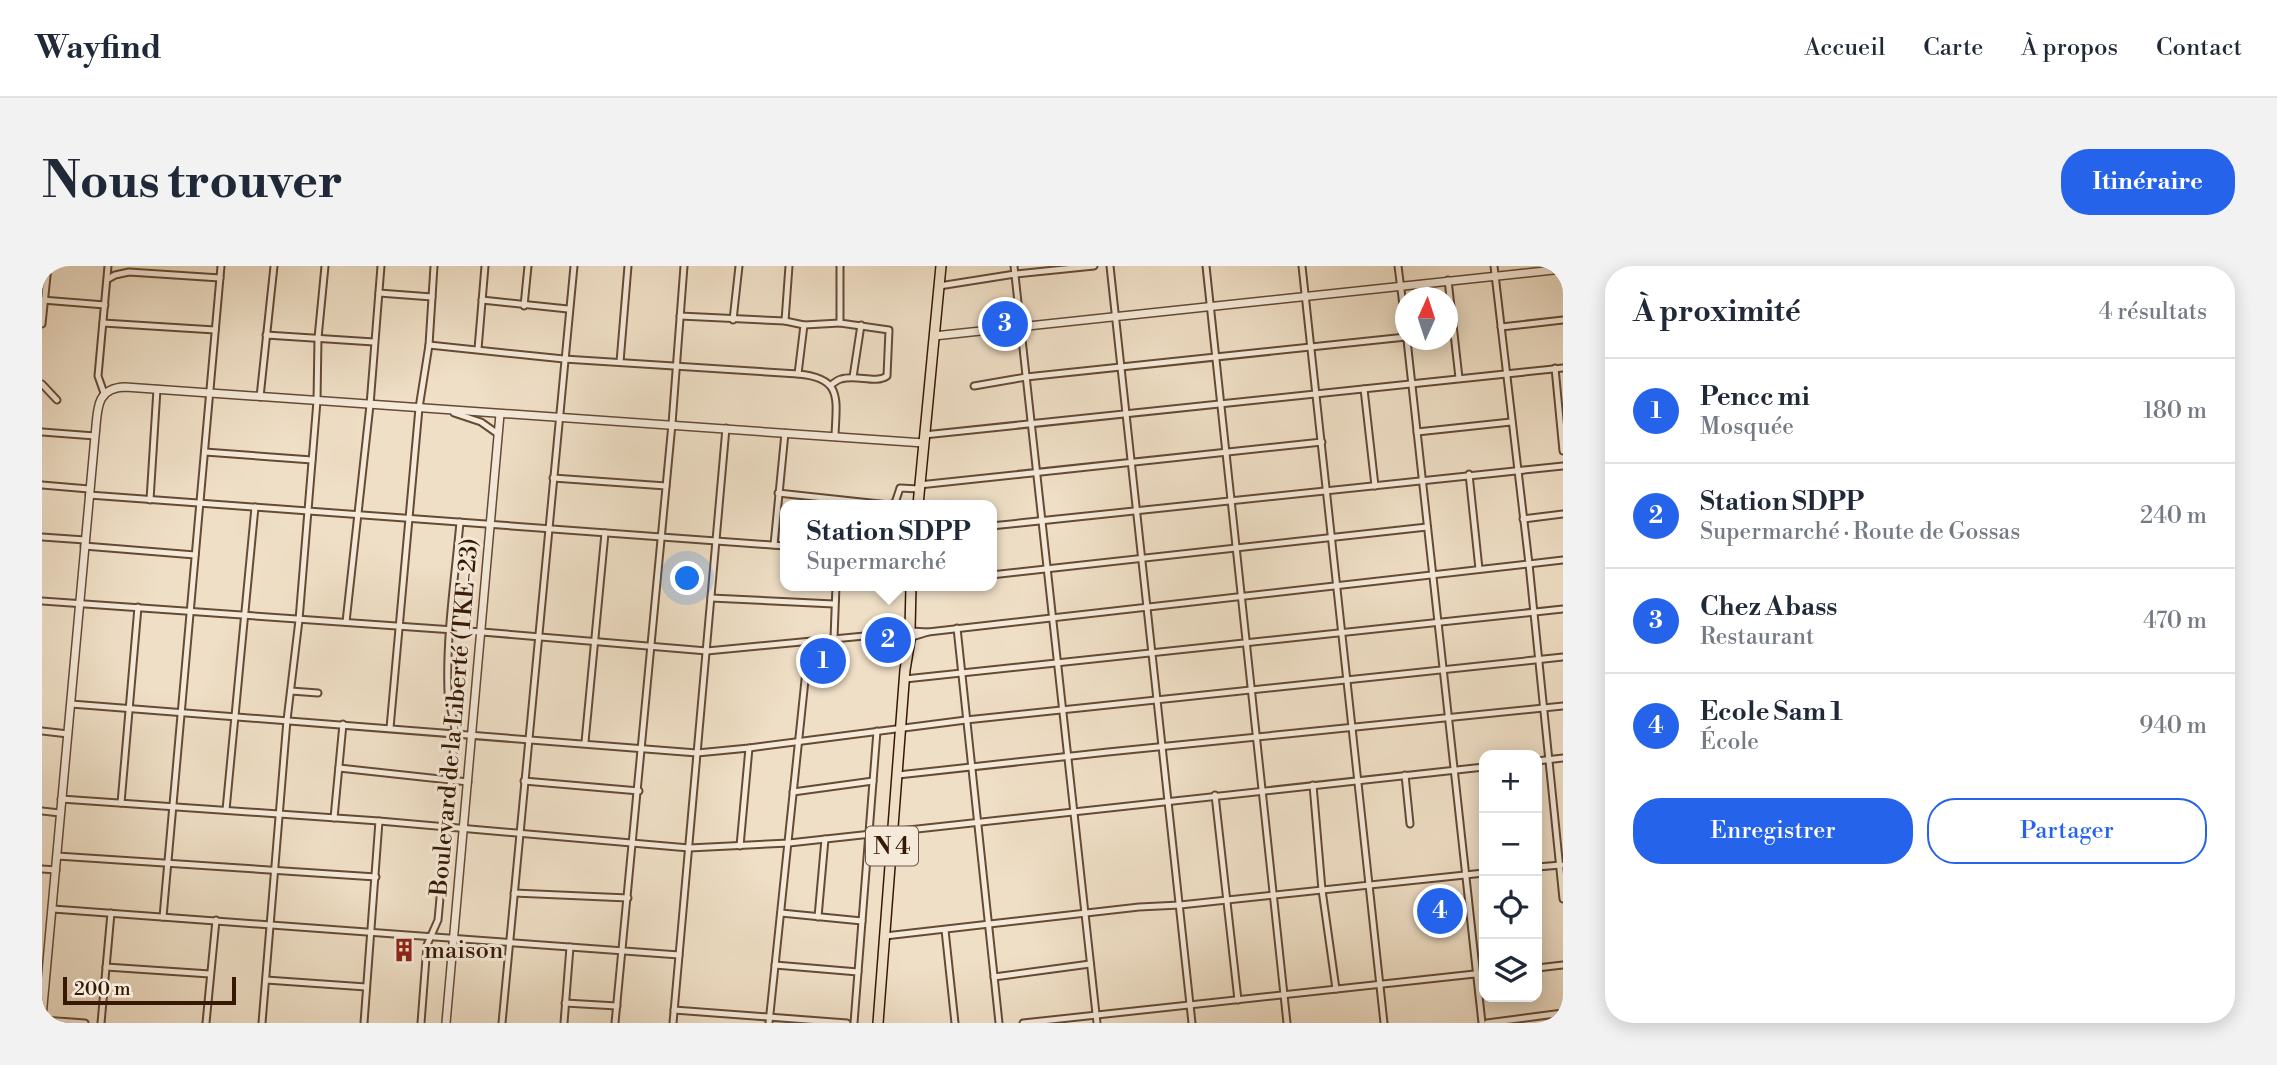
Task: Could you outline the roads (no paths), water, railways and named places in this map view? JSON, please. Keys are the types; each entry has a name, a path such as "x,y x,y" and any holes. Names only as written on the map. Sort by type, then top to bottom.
{"main road":[{"path":"918,500 941,266"},
{"name":"N 4","path":"878,1023 902,728 905,635 911,591"}],"street":[{"path":"42,324 48,266"},
{"path":"104,393 98,378 108,266"},
{"path":"171,266 171,273"},
{"path":"163,917 221,266"},
{"path":"261,397 274,266"},
{"path":"262,1023 287,720 299,620 325,266"},
{"path":"346,622 382,266"},
{"path":"390,728 419,408 429,345 434,266"},
{"path":"478,349 485,266"},
{"path":"524,306 528,266"},
{"path":"502,1023 573,266"},
{"path":"620,362 628,266"},
{"path":"615,1023 643,748 684,266"},
{"path":"733,320 739,266"},
{"path":"785,321 789,266"},
{"path":"840,266 840,323"},
{"path":"1014,266 1097,1023"},
{"path":"939,286 1015,274 1094,266"},
{"path":"1110,266 1192,1023"},
{"path":"1206,266 1287,1023"},
{"path":"1302,266 1384,1023"},
{"path":"1398,266 1401,285"},
{"path":"1494,266 1529,564 1563,899"},
{"path":"934,336 1551,268 1563,269"},
{"path":"108,279 125,273 171,273 220,278"},
{"path":"1448,280 1459,379"},
{"path":"379,293 432,297"},
{"path":"43,300 105,305"},
{"path":"482,300 568,309"},
{"path":"680,316 785,321 804,325 840,323 889,330 886,379 853,377 841,379 831,385"},
{"path":"1501,327 1563,320"},
{"path":"103,323 215,330"},
{"path":"798,374 804,325"},
{"path":"853,377 861,325"},
{"path":"267,335 374,342"},
{"path":"974,386 1026,377 1395,339"},
{"path":"429,345 564,359 811,375 831,385 835,394 835,437"},
{"path":"1408,350 1476,974 1485,1023 1563,1013"},
{"path":"1555,368 1563,451"},
{"path":"85,1023 42,1018 94,436 99,405 104,393 118,387 157,389 835,437 924,439 1031,424 1563,368"},
{"path":"42,384 57,400"},
{"path":"150,500 157,389"},
{"path":"1364,389 1375,486"},
{"path":"448,411 481,422 498,434"},
{"name":"Boulevard de la Liberté (TKE-23)","path":"446,1023 500,414"},
{"path":"1417,432 1511,422"},
{"path":"673,1023 726,428"},
{"path":"42,432 94,436"},
{"path":"774,545 785,433"},
{"path":"896,500 900,488 1322,442"},
{"path":"205,452 312,460"},
{"path":"997,525 1563,466"},
{"path":"1469,474 1479,569"},
{"path":"553,478 666,486"},
{"path":"42,485 150,500 780,546"},
{"path":"778,493 843,500"},
{"path":"226,810 255,507"},
{"path":"1523,519 1563,514"},
{"path":"421,1023 427,945 438,920 455,733 455,722 448,698 449,630 460,522"},
{"path":"997,574 1427,527"},
{"path":"585,742 605,533"},
{"path":"42,537 195,555"},
{"path":"42,601 707,651 875,635 905,635 1563,560"},
{"path":"834,639 835,591"},
{"path":"711,598 834,604"},
{"path":"121,803 138,607"},
{"path":"905,674 961,673 1563,609"},
{"path":"957,628 999,1023"},
{"path":"770,1020 809,642"},
{"path":"71,704 697,752 1157,699 1563,657"},
{"path":"291,691 318,693"},
{"path":"898,775 1563,706"},
{"path":"334,818 343,724"},
{"path":"854,1023 877,731"},
{"path":"42,732 68,734"},
{"path":"740,845 749,748"},
{"path":"1542,761 1563,758"},
{"path":"61,799 380,821 689,848 789,843 1479,767"},
{"path":"338,768 468,782"},
{"path":"1405,775 1410,824"},
{"path":"524,781 639,791"},
{"path":"793,792 873,781"},
{"path":"1313,785 1322,890 1336,989"},
{"path":"1215,796 1238,1000"},
{"path":"42,811 60,813"},
{"path":"364,1023 380,821"},
{"path":"818,917 825,839"},
{"path":"57,856 376,877"},
{"path":"1542,866 1561,864"},
{"path":"42,869 56,870"},
{"path":"885,936 1139,907 1479,874"},
{"path":"514,893 628,898"},
{"path":"53,909 679,955"},
{"path":"101,1023 111,913"},
{"path":"781,914 862,921"},
{"path":"206,1023 216,920"},
{"path":"42,928 51,929"},
{"path":"945,930 955,1023"},
{"path":"564,1023 570,947"},
{"path":"994,977 1090,964"},
{"path":"775,965 858,972"},
{"path":"1542,967 1563,965"},
{"path":"106,967 210,974"},
{"path":"1023,1023 1479,974"},
{"path":"266,980 366,987"},
{"path":"565,1003 617,1006"},
{"path":"674,1010 770,1020 847,1023"}],"place":[{"name":"Chez Abass","path":"1005,324"},
{"name":"Station SDPP","path":"888,640"},
{"name":"Pencc mi","path":"823,661"},
{"name":"Ecole Sam 1","path":"1440,911"},
{"name":"maison","path":"404,950"}]}
